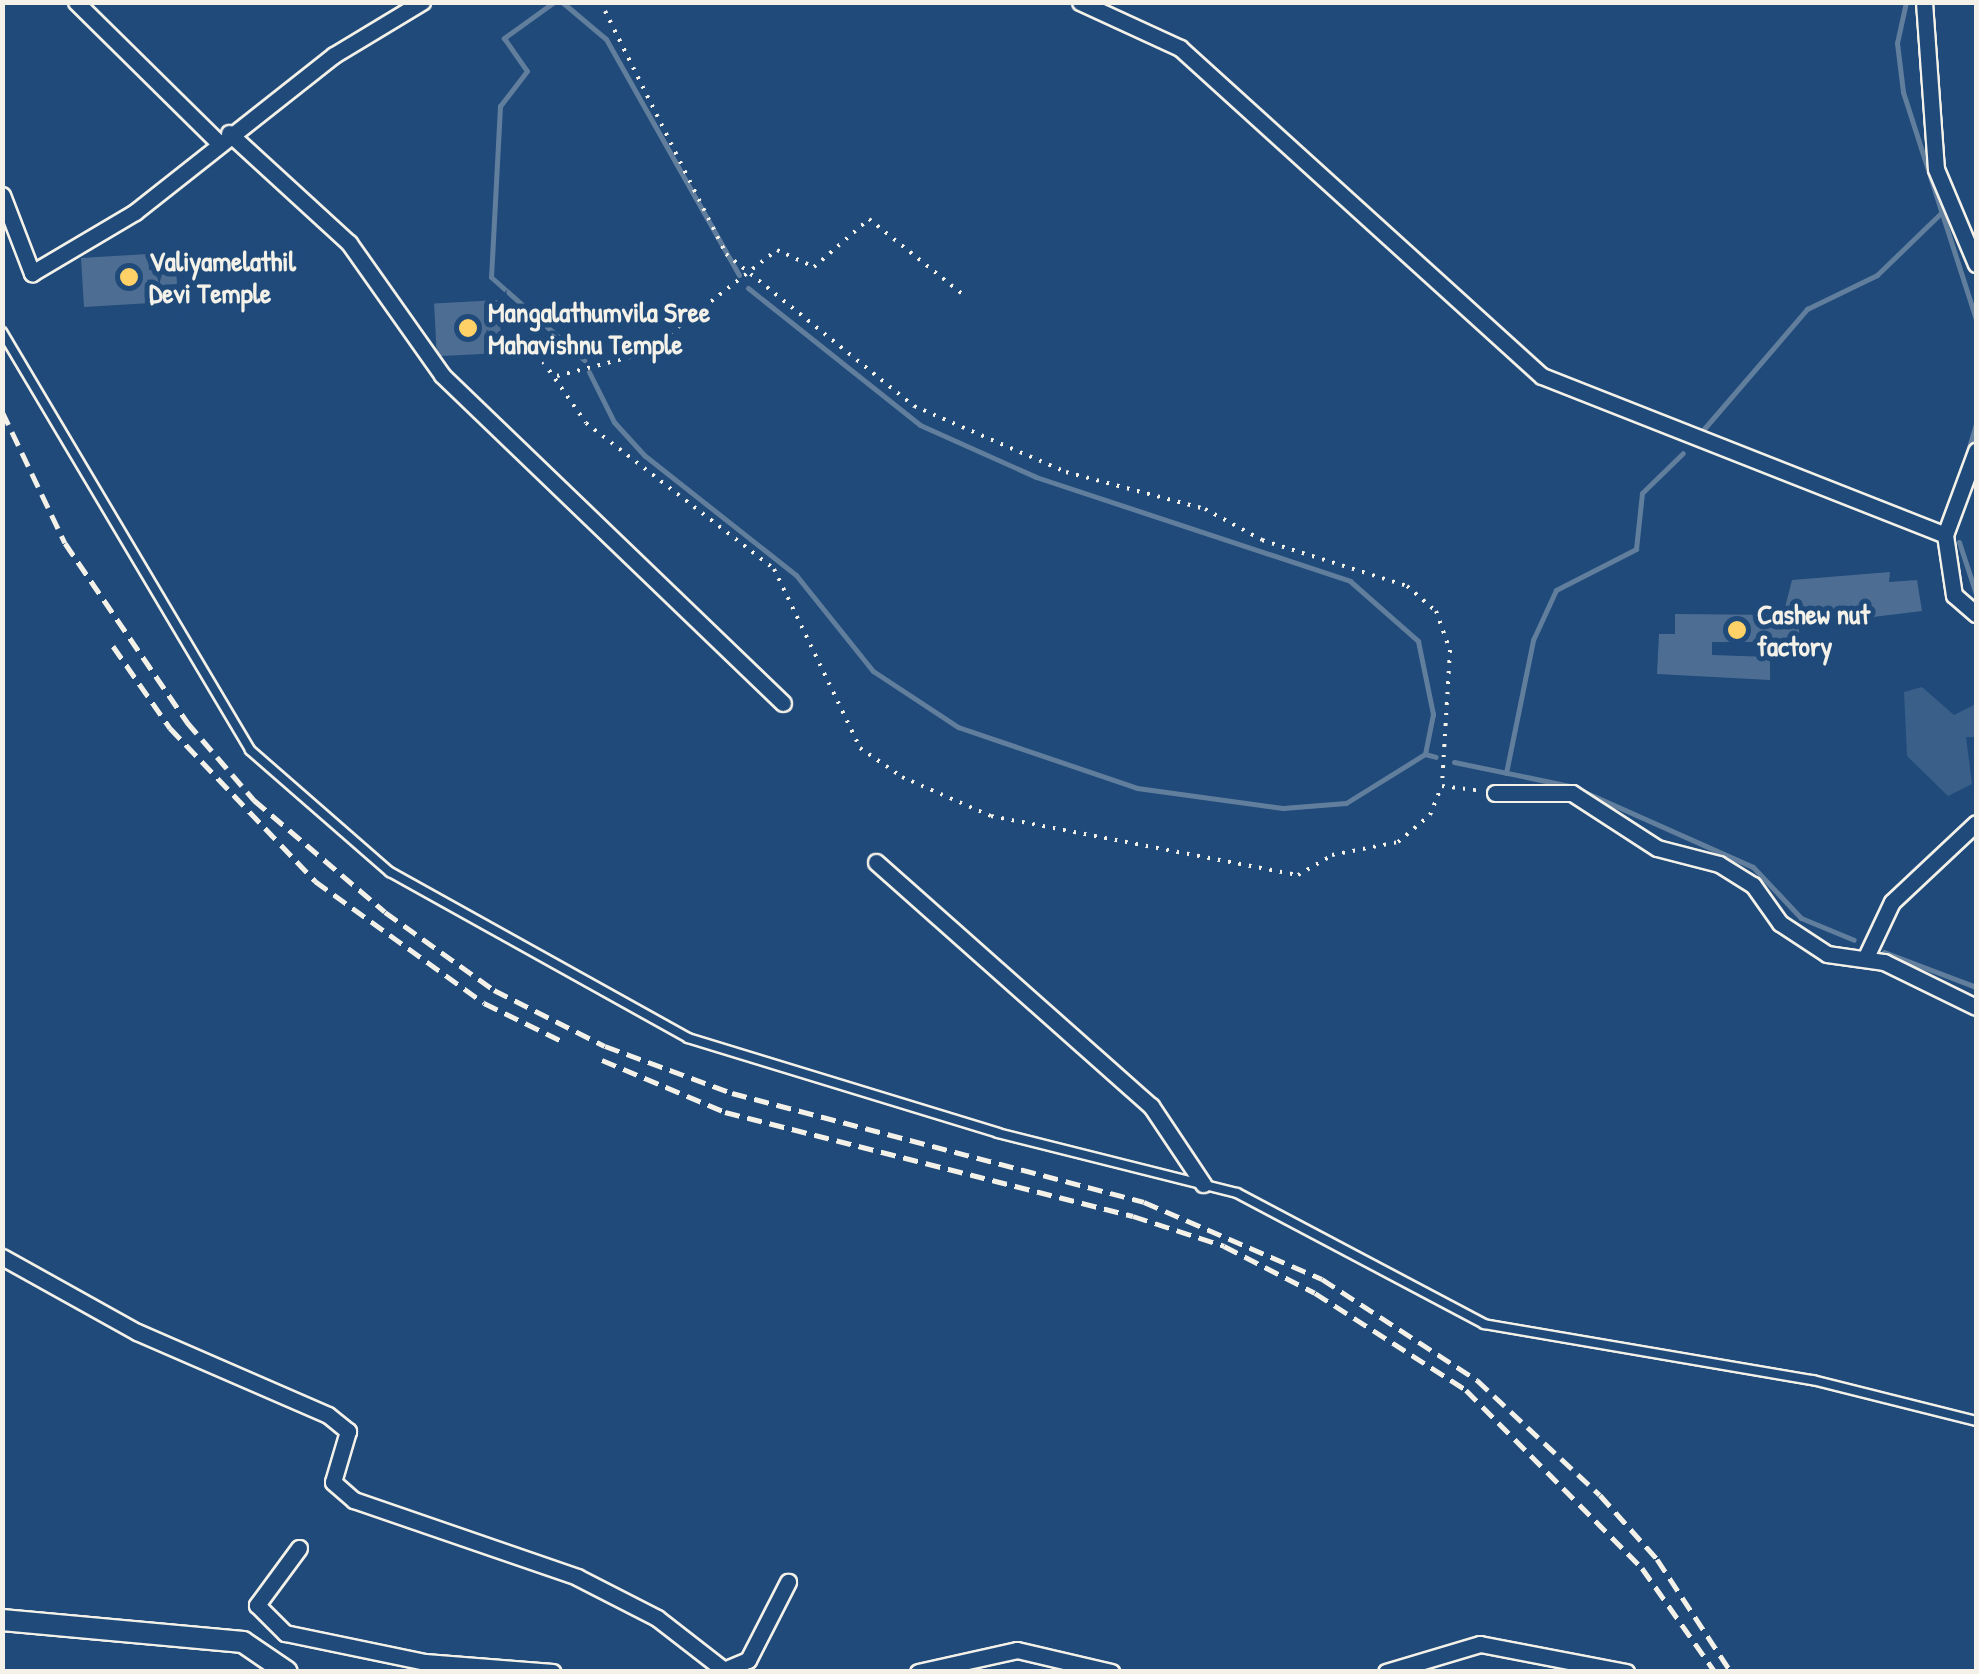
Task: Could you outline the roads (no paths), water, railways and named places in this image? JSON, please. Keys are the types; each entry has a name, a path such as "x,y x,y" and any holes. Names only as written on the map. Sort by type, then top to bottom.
{"main road":[{"path":"2,1620 244,1642 287,1672"}],"street":[{"path":"76,2 223,137 350,243 442,375 784,702"},
{"path":"2,195 32,273 135,212 223,137 422,2"},
{"path":"1080,2 1180,48 1542,376 1946,535"},
{"path":"1924,2 1936,169 1976,264"},
{"path":"1976,451 1946,535 1954,595 1976,614"},
{"path":"1494,793 1572,793 1657,848 1719,864 1753,885 1810,945 1866,959 1976,1007"},
{"path":"1866,959 1892,902 1976,823"},
{"path":"876,862 1151,1106 1203,1184"},
{"path":"2,1257 155,1340 328,1415 348,1431 333,1482 354,1500 603,1590 724,1670 748,1660 788,1582"},
{"path":"299,1548 257,1604 285,1633 425,1662 553,1672"},
{"path":"1386,1672 1480,1644 1626,1672"},
{"path":"918,1672 1017,1650 1111,1672"}],"lane":[{"path":"2,332 250,750 390,872 688,1038 1237,1193 1484,1324 1813,1380 1976,1421"}],"waterway":[{"path":"554,2 504,38 527,71 500,106 491,277 584,360"},
{"path":"562,2 606,39 739,275"},
{"path":"1906,2 1897,43 1903,92 1976,319"},
{"path":"1703,430 1807,309 1877,275 1944,210"},
{"path":"748,288 920,425 1036,477 1350,581 1418,641 1433,714 1425,754 1436,757"},
{"path":"589,372 614,422 644,455 796,575 873,671 958,727 1137,788 1283,808 1346,803 1425,754"},
{"path":"1964,464 1976,424"},
{"path":"1506,773 1533,640 1556,590 1636,549 1642,493 1683,453"},
{"path":"1959,542 1976,594"},
{"path":"1454,762 1570,786"},
{"path":"1580,790 1753,867 1801,918 1854,940"},
{"path":"1884,952 1976,987"}],"railway":[{"path":"2,411 65,543 187,722 254,800 385,912 494,990 605,1046 732,1093 1144,1202 1322,1279 1477,1380 1600,1495 1657,1559 1731,1672"},
{"path":"113,646 170,728 315,881 484,1003 566,1043"},
{"path":"602,1060 725,1112 1133,1216 1224,1246 1315,1293 1466,1390 1642,1568 1715,1672"}],"place":[{"name":"Valiyamelathil Devi Temple","path":"129,277"},
{"name":"Mangalathumvila Sree Mahavishnu Temple","path":"468,328"},
{"name":"Cashew nut factory","path":"1737,630"}]}
